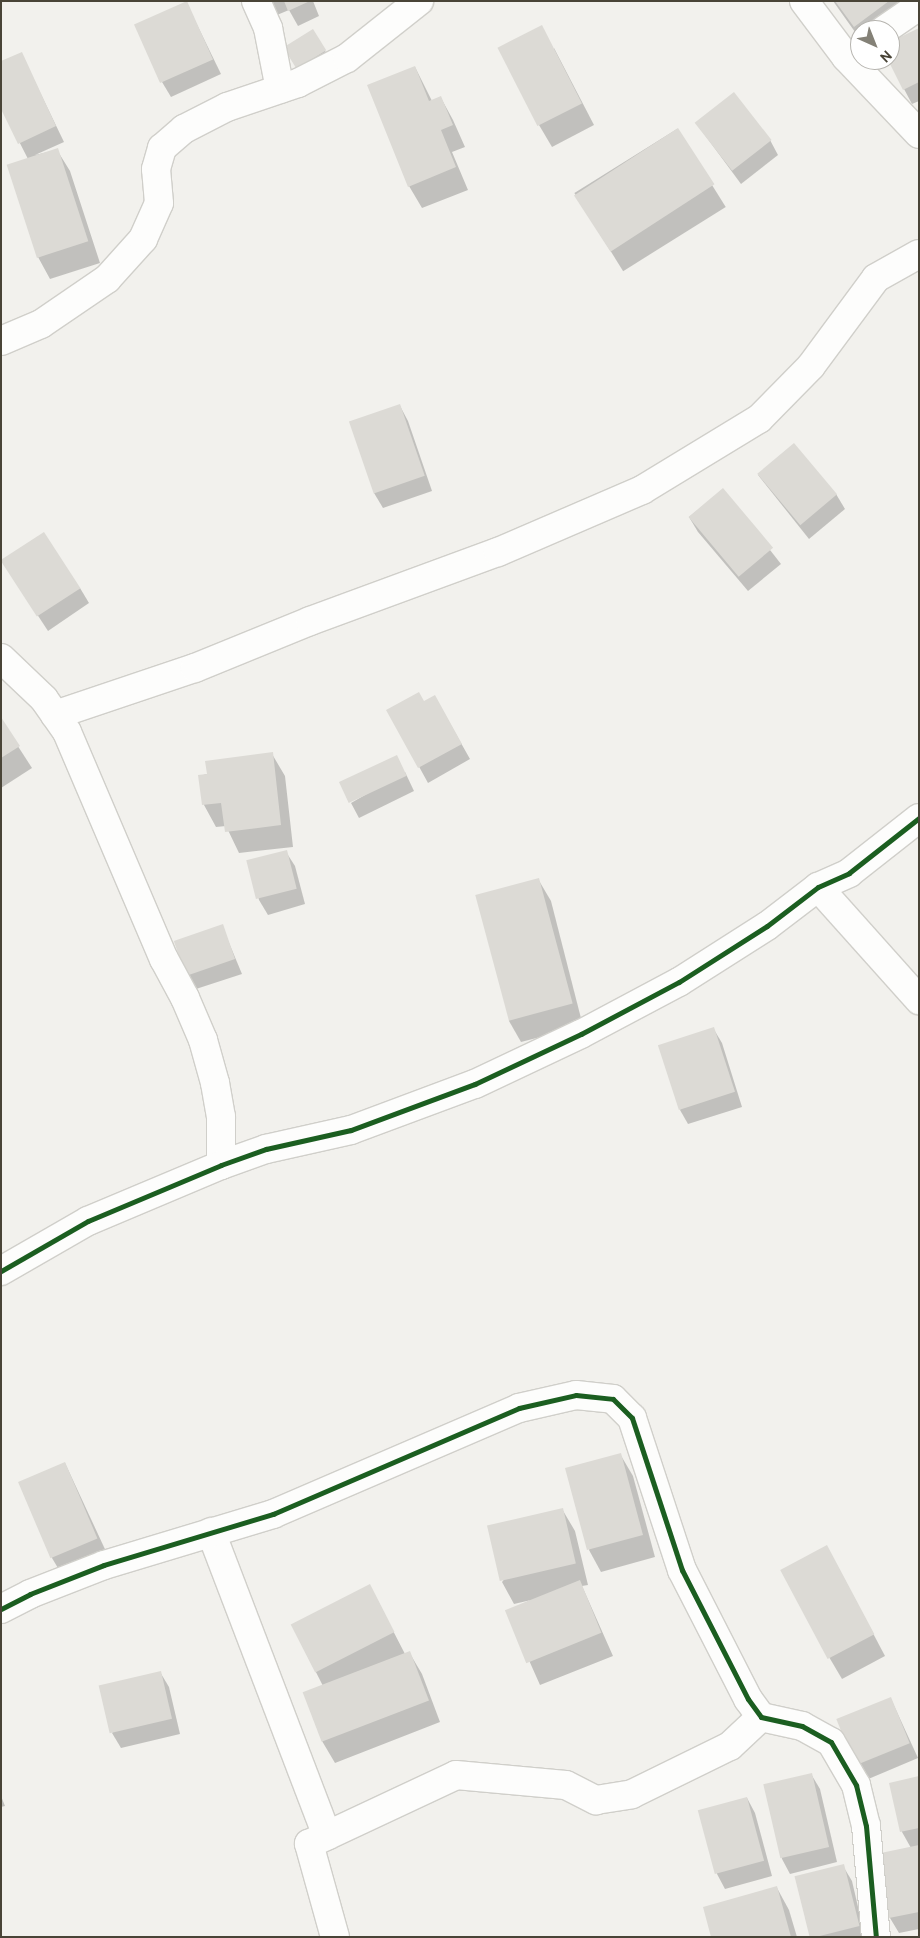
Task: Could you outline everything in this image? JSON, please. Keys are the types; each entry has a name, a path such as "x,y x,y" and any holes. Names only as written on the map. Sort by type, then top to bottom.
{"street":[{"path":"256,1 268,28 280,89"},
{"path":"1,341 41,324 107,279 143,239 159,203 156,170 162,148 184,129 227,106 280,89 347,58 419,1"},
{"path":"804,1 850,49"},
{"path":"899,20 919,6"},
{"path":"867,70 919,134"},
{"path":"55,715 195,668 310,621 498,552 642,490 759,419 811,366 876,278 919,254"},
{"path":"1,658 44,699 67,732 164,959 203,1040 221,1117 221,1165"},
{"path":"1,1271 88,1221 221,1165 266,1149 351,1130 475,1084 581,1034 679,982 767,926 818,887 849,873 919,818"},
{"path":"818,887 919,1000"},
{"path":"1,1609 30,1594 104,1565 273,1514 519,1408 576,1395 613,1399 632,1418 682,1570 748,1700 761,1717 802,1726 831,1742 856,1785 866,1826 876,1937"},
{"path":"211,1532 328,1836"},
{"path":"335,1937 309,1844 456,1775 566,1785 596,1800 632,1794 730,1746 761,1717"}],"building":[{"path":"187,1 213,59 160,83 134,25"},
{"path":"284,1 310,1 288,11"},
{"path":"835,1 889,1 863,20 850,20 850,22"},
{"path":"542,25 582,103 537,126 497,48"},
{"path":"919,28 919,82 903,90 893,70 900,70 900,37"},
{"path":"313,29 326,50 297,69 283,48"},
{"path":"22,52 56,126 18,144 1,109 1,61"},
{"path":"415,66 429,101 441,96 453,125 441,130 456,167 408,187 367,85"},
{"path":"734,92 772,140 732,171 695,123"},
{"path":"678,128 714,184 610,252 574,196"},
{"path":"58,148 88,241 37,258 7,165"},
{"path":"400,404 425,476 374,493 349,422"},
{"path":"794,443 837,494 800,525 757,474"},
{"path":"723,488 773,548 739,577 689,517"},
{"path":"44,532 80,588 37,617 1,560"},
{"path":"419,692 424,701 435,695 462,744 418,768 386,710"},
{"path":"1,717 20,746 1,758"},
{"path":"273,752 281,825 225,832 221,803 202,805 198,775 207,774 205,761"},
{"path":"397,755 407,776 349,803 339,782"},
{"path":"287,850 297,889 256,899 246,860"},
{"path":"539,878 573,1004 509,1021 475,895"},
{"path":"223,924 235,959 186,976 174,941"},
{"path":"714,1027 735,1092 679,1110 658,1045"},
{"path":"621,1453 643,1535 587,1550 565,1468"},
{"path":"65,1462 97,1538 50,1558 18,1482"},
{"path":"563,1508 576,1564 500,1581 487,1526"},
{"path":"827,1545 874,1634 828,1659 780,1570"},
{"path":"580,1580 601,1633 526,1663 505,1610"},
{"path":"370,1584 395,1632 315,1673 291,1624"},
{"path":"410,1651 429,1700 322,1742 303,1692"},
{"path":"161,1671 172,1719 110,1733 99,1685"},
{"path":"891,1697 910,1743 855,1765 836,1719"},
{"path":"812,1773 829,1847 780,1858 763,1784"},
{"path":"919,1776 919,1828 900,1832 889,1783"},
{"path":"747,1797 764,1861 715,1874 698,1810"},
{"path":"919,1845 919,1912 889,1918 876,1854"},
{"path":"844,1864 859,1926 810,1937 795,1876"},
{"path":"777,1886 791,1937 711,1937 703,1907"}],"cycle path":[{"path":"1,1271 88,1221 221,1165 266,1149 351,1130 475,1084 581,1034 679,982 767,926 818,887 849,873 919,818"},
{"path":"1,1609 30,1594 104,1565 273,1514 519,1408 576,1395 613,1399 632,1418 682,1570 748,1699 761,1717 802,1726 831,1742 856,1785 866,1826 876,1937"}]}
